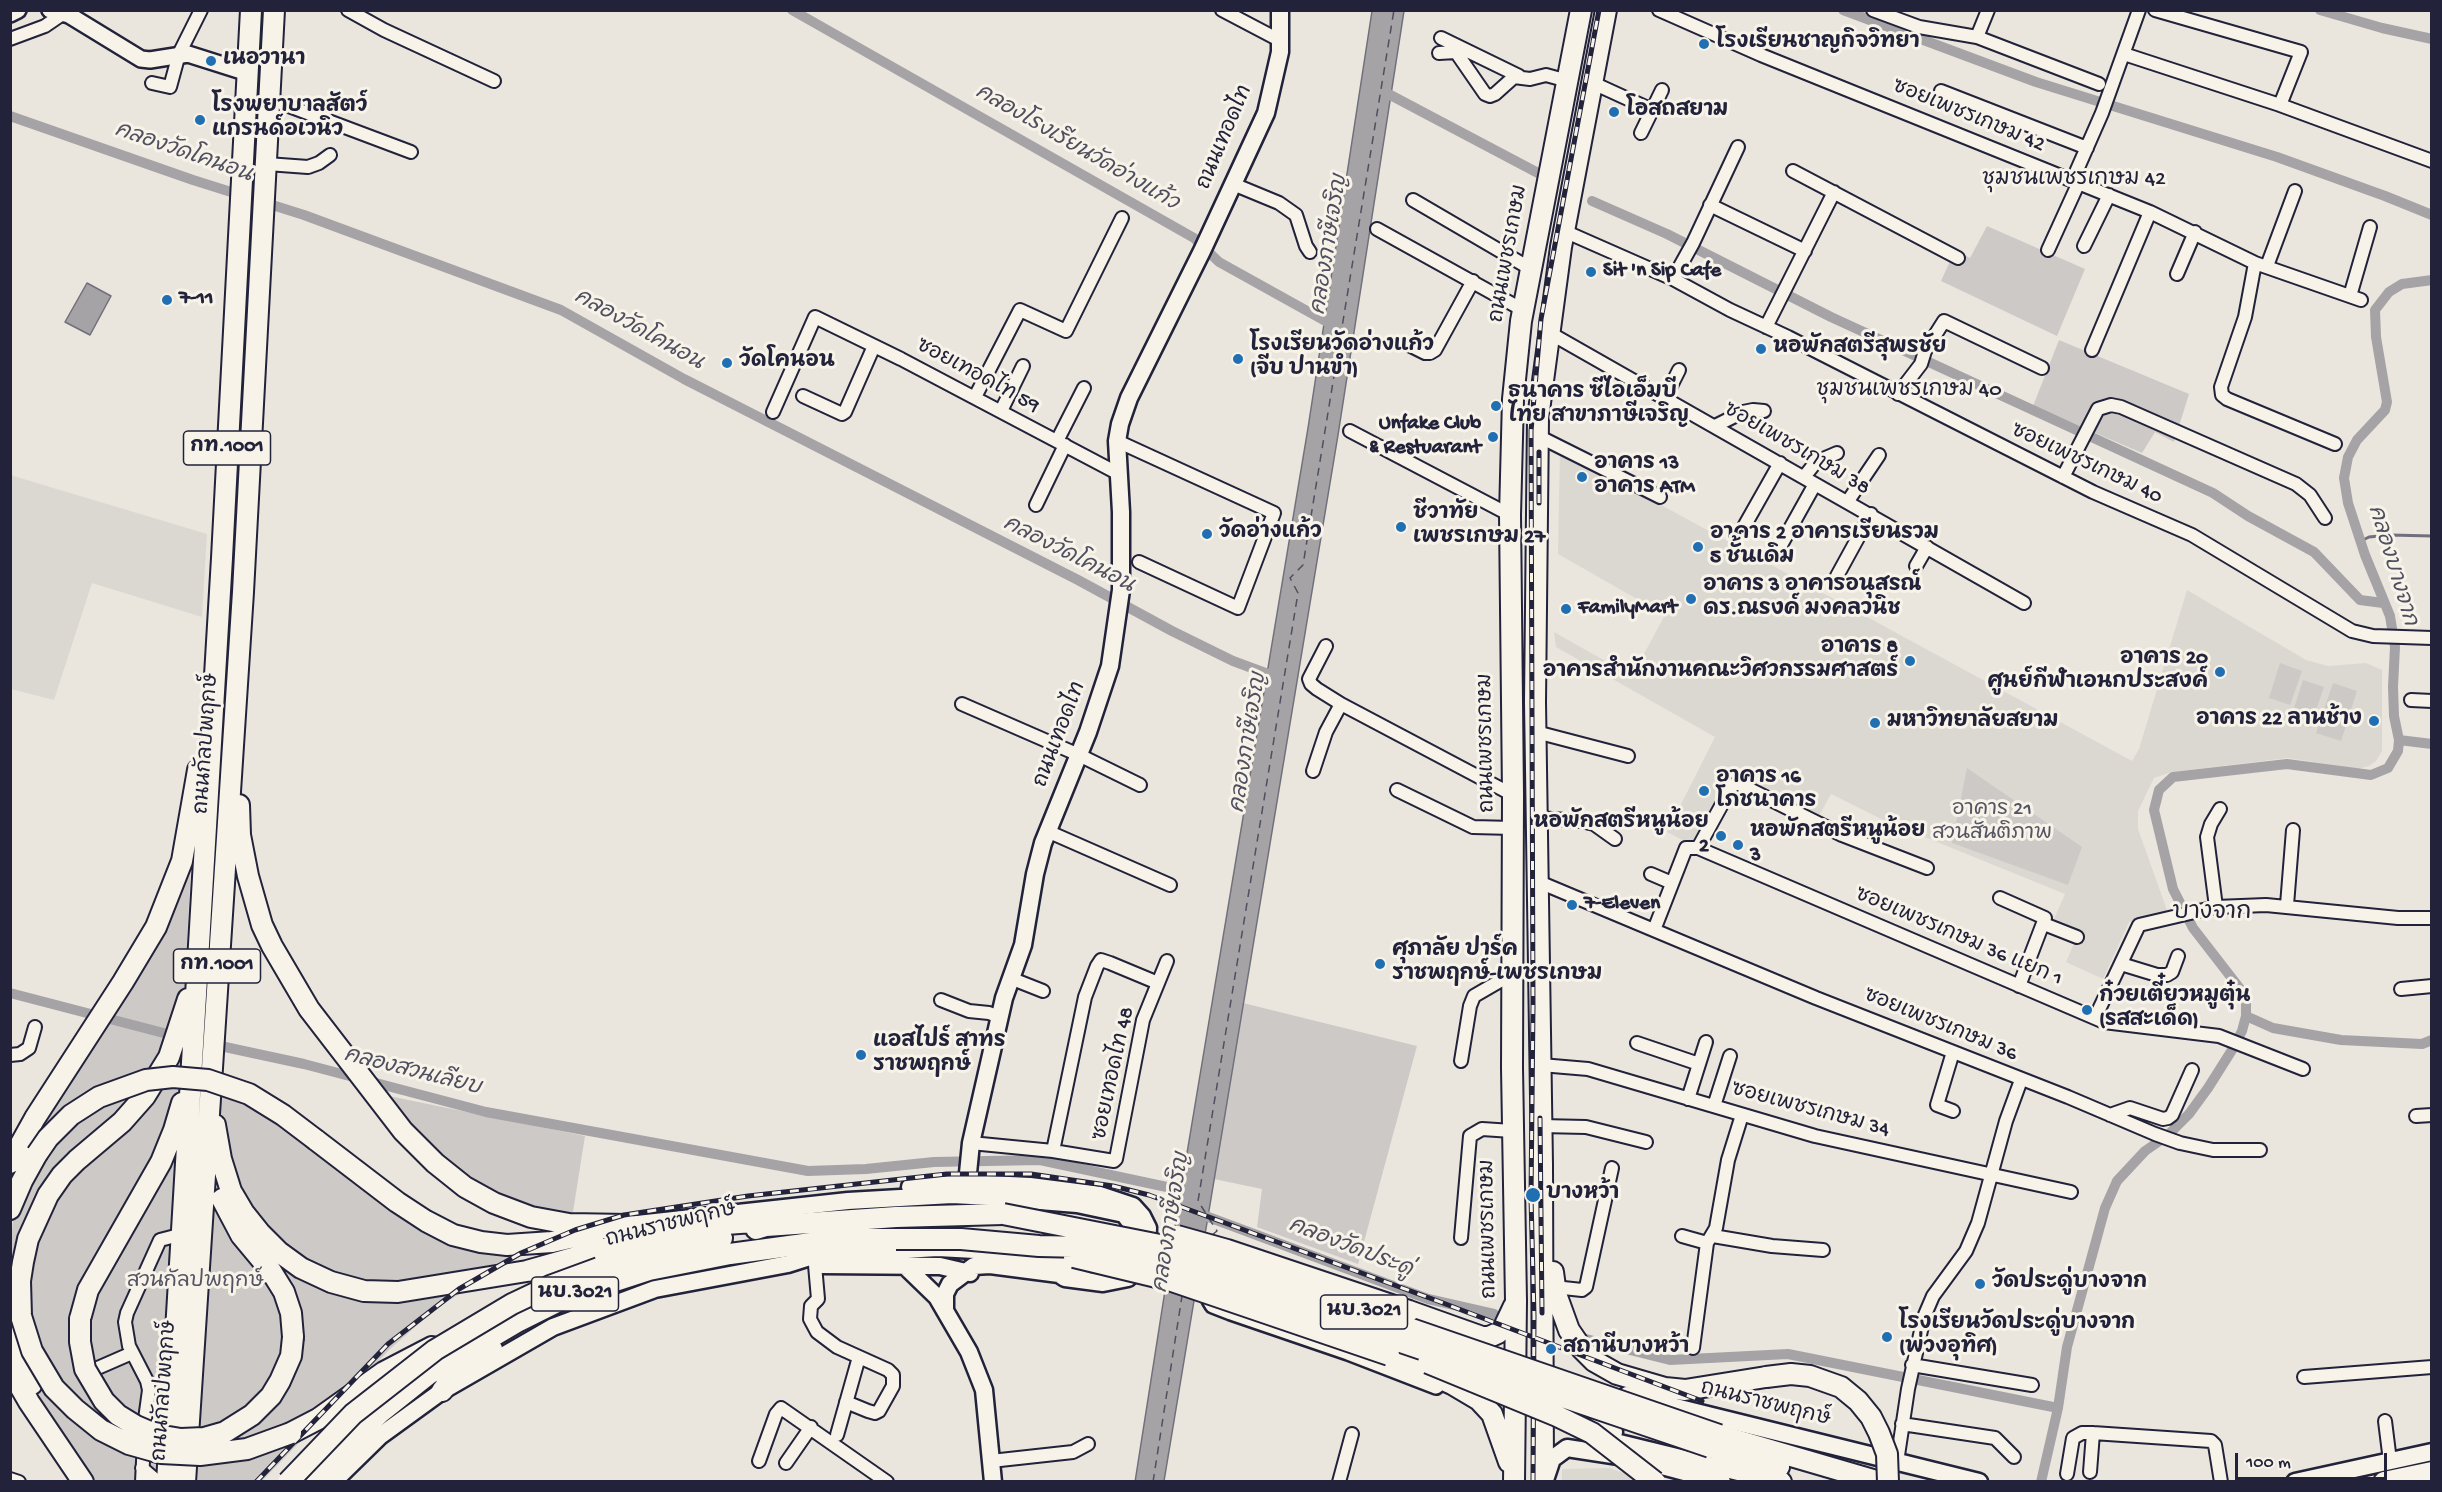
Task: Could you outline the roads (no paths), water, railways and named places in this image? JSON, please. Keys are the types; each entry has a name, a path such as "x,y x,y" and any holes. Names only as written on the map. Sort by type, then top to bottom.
{"main road":[{"name":"ถนนกัลปพฤกษ์","path":"185,1482 210,1095 194,1043 188,1001 199,937 251,10"},
{"name":"ถนนกัลปพฤกษ์","path":"167,1482 194,1043 240,631 274,10"},
{"name":"ถนนเทอดไท","path":"968,1161 999,1017 1010,978 1023,945 1035,874 1047,831 1079,755 1110,666 1121,590 1117,441 1129,398 1202,251 1266,113 1277,71 1281,40 1280,10"},
{"name":"ถนนเพชรเกษม","path":"1514,1473 1516,1301 1512,1131 1513,795 1510,515 1513,399 1523,310 1581,10"},
{"path":"1544,1482 1536,732 1538,436 1548,332 1565,227 1606,10"},
{"path":"1545,196 1549,201 1564,203 1570,201"},
{"path":"1540,218 1554,216 1565,227"},
{"path":"240,631 239,814 248,876 262,925 282,966 309,1009 352,1068 403,1131 435,1163 465,1187 494,1203 531,1217 569,1224 628,1225"},
{"path":"10,1163 35,1118 156,927 182,861 214,688"},
{"path":"1513,795 1537,794"},
{"path":"194,1043 163,1068 145,1096 122,1122 62,1175 48,1195 28,1239 23,1262 20,1300 21,1316 32,1351 54,1388 93,1424 129,1444 161,1453 200,1455 247,1449 318,1419 384,1372 423,1351 518,1311 569,1296"},
{"path":"194,1043 180,1113 169,1145 88,1290 80,1319 80,1342 85,1369 104,1401 118,1415 136,1426 157,1435 181,1439 225,1432 252,1415 271,1396 280,1381 291,1356 293,1337 291,1313 284,1292 271,1270 241,1235 222,1200 216,1171 210,1095"},
{"path":"10,1209 37,1154 59,1126 84,1106 115,1090 160,1078 196,1078 235,1088 271,1107 412,1213 469,1240 494,1244 539,1243 628,1225"},
{"path":"210,1095 225,1175 244,1213 268,1242 290,1260 315,1275 349,1287 381,1292 414,1289 526,1271 667,1233 753,1222 766,1226"},
{"path":"848,1201 873,1191 929,1184 968,1161 1030,1186 1100,1195 1133,1206 1142,1216 1148,1228 1148,1249 1128,1278 1103,1283 1065,1278 1059,1274 990,1265 974,1266 950,1284 945,1294 945,1311"},
{"path":"1542,1164 1554,1287 1569,1330 1582,1349 1594,1361 1617,1374 1665,1388 1685,1390 1791,1374 1810,1376 1841,1387 1858,1401 1871,1417 1879,1433 1887,1454 1888,1482"},
{"name":"ถนนราชพฤกษ์","path":"333,1482 380,1437 442,1391 553,1327 655,1289 829,1254 938,1248 1038,1257 1109,1269 1122,1263 1132,1242 1132,1226 1124,1214 1077,1204 952,1195 848,1201 628,1225"},
{"path":"1002,1214 1061,1214 1168,1233 1227,1250 1482,1337 1497,1334 1508,1321 1516,1301"},
{"name":"ถนนราชพฤกษ์","path":"288,1482 353,1414 435,1350 512,1304 550,1286 599,1268 766,1226 896,1217 1002,1214 1061,1224 1186,1252 1831,1482"},
{"name":"ถนนราชพฤกษ์","path":"310,1482 380,1413 429,1374 519,1321 569,1296 649,1270 730,1254 841,1239 961,1239 1040,1246 1084,1247 1116,1251 1174,1265 1376,1334 1714,1441 1880,1482"},
{"path":"1040,1246 1169,1280 1389,1355 1460,1388 1492,1414 1514,1473"},
{"path":"788,1264 940,1266 966,1272"},
{"path":"904,1265 937,1297 969,1352 984,1389 993,1482"},
{"path":"442,1391 448,1382 508,1337 519,1321"},
{"path":"10,1334 66,1454"},
{"path":"1376,1334 1445,1371 1557,1416 1592,1433 1655,1482"},
{"path":"1515,1357 1526,1390 1534,1404 1543,1415 1564,1429 1778,1481"},
{"path":"10,1369 83,1482"},
{"path":"1514,1473 1518,1414 1526,1390 1534,1378 1543,1371"},
{"name":"ถนนราชพฤกษ์","path":"1543,1371 1700,1414 1979,1482"},
{"path":"1609,1390 1588,1392 1582,1398 1581,1407 1589,1419 1596,1425 1670,1455"},
{"path":"1544,1482 1551,1459 1567,1448 1632,1458 1722,1482"},
{"path":"2295,1482 2432,1452"},
{"path":"2384,1482 2432,1472"}],"street":[{"path":"11,14 18,10"},
{"path":"152,83 170,87 179,54 201,10"},
{"path":"348,10 384,30 494,81"},
{"path":"1222,10 1281,40"},
{"name":"ซอยเพชรเกษม 42","path":"1659,10 1761,55 2150,212 2261,264 2355,298 2370,227"},
{"path":"1873,10 1919,27 1977,37 2099,84"},
{"path":"1977,37 1988,10"},
{"path":"2048,250 2106,103 2139,10"},
{"path":"2155,10 2301,52 2280,105"},
{"path":"10,39 45,26 57,12 141,59 150,60 188,54 248,73"},
{"path":"1441,38 1519,76 1530,79 1546,75 1568,81"},
{"path":"1439,54 1456,52 1485,94 1490,96 1514,77 1519,76"},
{"path":"2124,54 2280,105 2432,161"},
{"path":"1593,83 1652,110"},
{"path":"1641,134 1662,90"},
{"path":"1941,91 2087,148"},
{"path":"270,99 411,152"},
{"path":"1674,279 1738,147"},
{"path":"267,164 308,167 330,155"},
{"path":"1793,171 1958,258"},
{"path":"1233,184 1279,203 1296,214 1310,252"},
{"path":"2295,191 2261,264 2221,387 2222,394 2227,399 2335,444"},
{"path":"1766,327 1834,192"},
{"path":"2084,246 2109,195"},
{"path":"1413,200 1531,269"},
{"path":"1710,206 1805,251"},
{"path":"2092,350 2150,212"},
{"path":"975,397 1020,310 1066,331 1122,218"},
{"name":"ซอยเพชรเกษม 40","path":"1565,227 1674,279 2063,477 2192,536 2352,631 2404,638 2432,638"},
{"path":"1377,229 1473,280 1523,310"},
{"path":"2177,274 2195,232"},
{"path":"1409,345 1425,353 1435,350 1473,280"},
{"name":"ซอยเทอดไท 59","path":"773,412 815,317 975,397 1119,474"},
{"path":"1898,394 1922,360 1944,321 2042,368"},
{"name":"ซอยเพชรเกษม 38","path":"1548,332 2024,603"},
{"path":"803,396 842,414 845,412 874,346"},
{"path":"1001,411 1023,366"},
{"path":"1665,398 1679,370"},
{"path":"1036,505 1084,388"},
{"path":"2063,477 2098,409 2111,405 2121,407 2296,484 2310,495 2325,518"},
{"path":"1715,426 1743,412 1764,411"},
{"path":"1350,431 1510,515"},
{"path":"1538,436 1660,497"},
{"path":"1117,441 1274,513 1238,608 1138,562"},
{"path":"1781,545 1816,462 1837,453"},
{"path":"1848,501 1879,455"},
{"path":"1741,532 1780,463"},
{"path":"1837,576 1871,514"},
{"path":"1916,566 1927,547"},
{"path":"1326,646 1309,679 1317,689 1513,795"},
{"path":"2411,700 2432,701"},
{"path":"962,704 1079,755 1140,785"},
{"path":"1313,771 1326,732 1341,704"},
{"path":"1536,732 1628,756"},
{"path":"1654,930 1686,848 1698,848 1732,786 1737,783 1842,835 1927,868"},
{"path":"1397,790 1473,827 1513,828"},
{"path":"2216,907 2207,837 2211,824 2220,809"},
{"path":"1538,818 1581,820 1594,824 1615,839"},
{"path":"2287,905 2293,830"},
{"path":"1047,831 1170,885"},
{"name":"ซอยเพชรเกษม 36 แยก 1","path":"1698,848 2115,1025 2193,1032 2229,1039 2303,1069"},
{"path":"1651,874 1672,883"},
{"name":"ซอยเพชรเกษม 36","path":"1539,882 1816,998 2155,1134 2180,1143 2213,1150 2260,1150"},
{"path":"2000,898 2045,918 2019,986"},
{"path":"2096,1018 2139,925 2216,907 2287,905 2398,918 2432,918"},
{"path":"2044,924 2077,938"},
{"path":"2121,964 2157,975 2167,975 2172,972 2178,956"},
{"path":"1053,1151 1085,997 1097,966 1101,960 1158,983"},
{"name":"ซอยเทอดไท 48","path":"968,1161 1053,1151 1114,1161 1116,1159 1143,1020 1167,961"},
{"path":"1461,1061 1474,996 1512,974"},
{"path":"1010,978 1043,991"},
{"path":"2401,989 2432,986"},
{"path":"941,1000 969,1011 989,1013 999,1017"},
{"path":"10,1055 20,1054 29,1048 34,1027"},
{"path":"1688,1099 1706,1042"},
{"path":"1637,1043 1699,1064"},
{"path":"1953,1052 1936,1105 1953,1111"},
{"path":"1714,1107 1730,1056"},
{"name":"ซอยเพชรเกษม 34","path":"1541,1065 1588,1069 1815,1136 2071,1192"},
{"path":"2110,1115 2130,1108 2163,1119 2168,1118 2172,1115 2192,1070"},
{"path":"1897,1462 1908,1389 1924,1317 1933,1296 1966,1251 1978,1223 2006,1121 2021,1080"},
{"path":"2416,1116 2432,1114"},
{"path":"1693,1348 1710,1239 1716,1228 1728,1160 1743,1115"},
{"path":"1541,1126 1586,1127 1646,1142"},
{"path":"1461,1238 1470,1136 1482,1129 1512,1131"},
{"path":"1554,1287 1584,1290 1586,1287 1612,1168"},
{"path":"142,1482 149,1390 147,1381 132,1353 125,1322 154,1249 160,1240 183,1234"},
{"path":"1682,1236 1823,1250"},
{"path":"815,1265 818,1299 811,1306 810,1323 827,1341 891,1372 894,1380 881,1409 875,1413 846,1402"},
{"path":"1226,1268 1448,1347 1474,1351 1479,1356 1482,1368 1475,1381 1460,1388 1442,1388 1348,1352 1213,1305 1208,1295 1211,1279 1218,1270 1226,1268"},
{"path":"1460,1349 1489,1337"},
{"path":"93,1370 132,1353"},
{"path":"837,1435 859,1357"},
{"path":"2304,1377 2432,1367"},
{"path":"1912,1368 2032,1385"},
{"path":"759,1461 779,1409 811,1427 887,1482"},
{"path":"2385,1421 2390,1461"},
{"path":"1902,1424 1995,1438 2014,1457"},
{"path":"786,1462 811,1427"},
{"path":"2067,1474 2073,1438 2082,1433 2093,1433 2211,1441 2215,1445 2221,1482"},
{"path":"2091,1472 2093,1433"},
{"path":"1339,1482 1352,1434"},
{"path":"991,1461 1072,1452 1088,1444"},
{"path":"142,1468 157,1481"},
{"path":"10,1479 19,1482"}],"waterway":[{"name":"คลองโรงเรียนวัดอ่างแก้ว","path":"792,10 1194,238 1219,262 1336,327"},
{"path":"1843,10 2036,82 2277,157 2432,215"},
{"path":"2320,10 2382,28 2432,39"},
{"path":"1379,89 1538,173"},
{"name":"คลองวัดโคนอน","path":"10,116 193,180 304,215 561,310 684,379 1078,580 1172,631 1233,661 1279,678"},
{"path":"1592,201 1667,234 1831,317 2213,493 2248,516 2314,552 2360,600 2383,603"},
{"name":"คลองบางจาก","path":"2041,1482 2058,1408 2067,1347 2105,1208 2117,1181 2145,1151 2168,1135 2189,1114 2232,1050 2242,1031 2246,1016 2246,1003 2241,990 2193,928 2173,889 2154,810 2159,790 2173,777 2287,764 2371,775 2388,768 2398,751 2399,740 2394,716 2393,687 2395,647 2390,616 2365,555 2348,503 2344,478 2348,457 2357,440 2385,410 2387,402 2376,337 2375,310 2389,292 2402,284 2432,280"},
{"path":"2361,541 2369,537 2390,535 2432,536"},
{"path":"2399,740 2432,744"},
{"name":"คลองสวนเลียบ","path":"10,993 179,1037"},
{"path":"2246,1016 2273,1028 2341,1040 2422,1044 2432,1040"},
{"name":"คลองสวนเลียบ","path":"211,1044 304,1064 486,1112 808,1171 866,1169 934,1162 1040,1160 1195,1193"},
{"name":"คลองวัดประดู่","path":"1195,1212 1428,1299 1494,1314"},
{"name":"คลองวัดประดู่","path":"1582,1338 1670,1360 1788,1354 2058,1408"}],"railway":[{"path":"1533,1482 1531,431 1541,319 1599,10"},
{"path":"1539,452 1539,503"},
{"path":"1540,1118 1542,1313"},
{"path":"256,1482 388,1344 459,1289 521,1253 575,1230 624,1215 748,1196 947,1174 1031,1174 1113,1186 1149,1195 1702,1401"}],"place":[{"name":"โรงเรียนชาญกิจวิทยา","path":"1704,44"},
{"name":"เนอวานา","path":"211,61"},
{"name":"โอสถสยาม","path":"1614,112"},
{"name":"โรงพยาบาลสัตว์ แกรนด์อเวนิว","path":"200,120"},
{"name":"Sit 'n Sip Cafe","path":"1591,272"},
{"name":"7-11","path":"167,300"},
{"name":"หอพักสตรีสุพรชัย","path":"1761,349"},
{"name":"โรงเรียนวัดอ่างแก้ว (จีบ ปานขำ)","path":"1238,359"},
{"name":"วัดโคนอน","path":"727,363"},
{"name":"ธนาคาร ซีไอเอ็มบี ไทย สาขาภาษีเจริญ","path":"1496,406"},
{"name":"Unfake Club & Restuarant","path":"1493,437"},
{"name":"อาคาร 13 อาคาร ATM","path":"1582,477"},
{"name":"ชีวาทัย เพชรเกษม 27","path":"1401,527"},
{"name":"วัดอ่างแก้ว","path":"1207,534"},
{"name":"อาคาร 2 อาคารเรียนรวม 5 ชั้นเดิม","path":"1698,547"},
{"name":"อาคาร 3 อาคารอนุสรณ์ ดร.ณรงค์ มงคลวนิช","path":"1691,599"},
{"name":"FamilyMart","path":"1566,609"},
{"name":"อาคาร 8 อาคารสำนักงานคณะวิศวกรรมศาสตร์","path":"1910,661"},
{"name":"อาคาร 20 ศูนย์กีฬาเอนกประสงค์","path":"2220,672"},
{"name":"อาคาร 22 ลานช้าง","path":"2374,721"},
{"name":"มหาวิทยาลัยสยาม","path":"1875,723"},
{"name":"อาคาร 16 โภชนาคาร","path":"1704,791"},
{"name":"หอพักสตรีหนูน้อย 2","path":"1721,836"},
{"name":"หอพักสตรีหนูน้อย 3","path":"1738,845"},
{"name":"7-Eleven","path":"1572,905"},
{"name":"ศุภาลัย ปาร์ค ราชพฤกษ์-เพชรเกษม","path":"1380,964"},
{"name":"ก๋วยเตี๋ยวหมูตุ๋น (รสสะเด็ด)","path":"2087,1010"},
{"name":"แอสไปร์ สาทร ราชพฤกษ์","path":"861,1055"},
{"name":"บางหว้า","path":"1533,1195"},
{"name":"วัดประดู่บางจาก","path":"1980,1284"},
{"name":"โรงเรียนวัดประดู่บางจาก (พ่วงอุทิศ)","path":"1887,1337"},
{"name":"สถานีบางหว้า","path":"1551,1349"}],"district":[{"name":"ชุมชนเพชรเกษม 42","path":"2074,181"},
{"name":"ชุมชนเพชรเกษม 40","path":"1909,392"},
{"name":"บางจาก","path":"2212,914"}],"water label":[{"name":"คลองภาษีเจริญ","path":"1331,245"},
{"name":"คลองภาษีเจริญ","path":"1250,743"},
{"name":"คลองภาษีเจริญ","path":"1173,1223"}],"park label":[{"name":"อาคาร 21 สวนสันติภาพ","path":"1992,823"},
{"name":"สวนกัลปพฤกษ์","path":"195,1283"}]}
